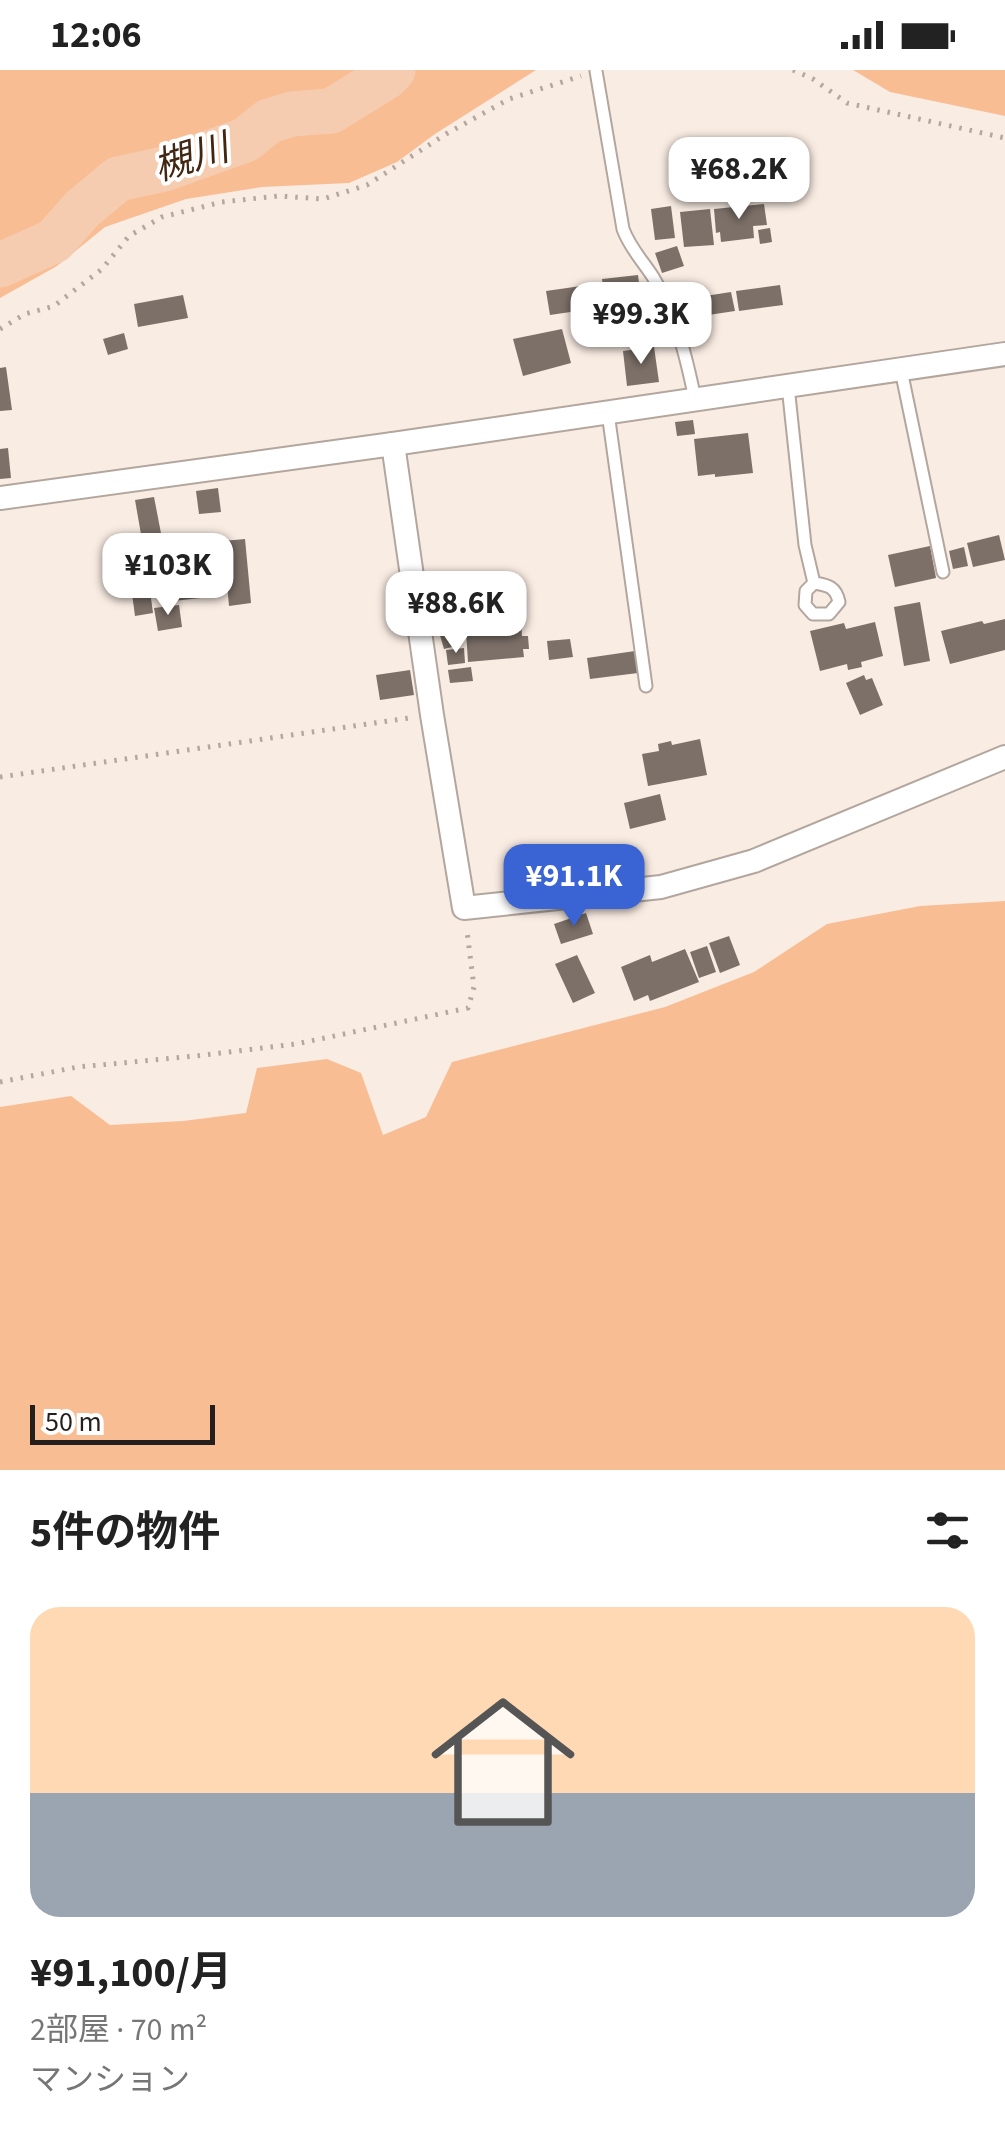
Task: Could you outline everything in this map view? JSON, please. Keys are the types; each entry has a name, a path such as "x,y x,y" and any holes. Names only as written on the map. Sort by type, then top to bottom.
{"street":[{"path":"0,498 1005,354"},
{"path":"394,444 464,908 661,887 754,861 1005,757"}],"lane":[{"path":"596,71 623,229 629,245 654,278 684,344 694,398"},
{"path":"901,370 943,572"},
{"path":"788,386 805,545 814,582"},
{"path":"608,413 646,686"}],"path":[{"path":"793,70 847,103 1005,138"},
{"path":"0,329 25,314 54,306 102,269 129,236 162,216 222,202 278,196 322,199 366,185 509,99 596,71"},
{"path":"0,777 432,715"},
{"path":"0,1082 78,1067 296,1044 468,1008 474,987 464,908"}],"shaded area":[{"path":"0,70 536,70 397,162 349,183 262,187 186,199 105,227 57,266 0,298"},
{"path":"853,70 1005,70 1005,116 890,92"},
{"path":"1005,901 1005,1470 0,1470 0,1107 71,1096 110,1125 246,1113 257,1068 327,1059 361,1073 383,1135 426,1117 452,1062 665,1007 754,972 827,924 920,906"}],"building":[{"path":"764,204 767,225 753,226 754,238 721,242 720,232 716,233 714,209"},
{"path":"671,206 675,238 655,240 651,209"},
{"path":"710,209 714,245 684,247 680,212"},
{"path":"770,228 772,242 760,244 758,230"},
{"path":"677,246 684,266 662,273 655,253"},
{"path":"638,275 641,298 605,303 602,279"},
{"path":"588,285 591,309 550,315 546,291"},
{"path":"780,285 783,305 739,311 736,291"},
{"path":"731,292 735,311 695,317 692,298"},
{"path":"183,295 188,318 138,327 134,304"},
{"path":"562,329 571,363 523,376 513,339"},
{"path":"124,333 128,349 108,355 103,339"},
{"path":"654,347 659,382 627,386 623,351"},
{"path":"6,367 12,410 0,411 0,368"},
{"path":"693,420 695,434 677,436 675,422"},
{"path":"748,433 753,473 698,476 694,439"},
{"path":"8,448 11,478 0,479 0,449"},
{"path":"218,488 221,512 199,514 196,491"},
{"path":"154,497 165,554 145,557 135,500"},
{"path":"999,535 1005,560 973,567 967,543"},
{"path":"245,539 251,603 229,606 223,541"},
{"path":"930,546 936,578 895,587 888,555"},
{"path":"964,547 968,566 953,569 949,551"},
{"path":"147,559 150,576 140,577 137,560"},
{"path":"185,562 185,566 215,563 219,596 164,602 160,565"},
{"path":"456,581 467,618 439,625 429,589"},
{"path":"149,583 153,613 135,616 131,586"},
{"path":"920,602 930,661 904,666 894,607"},
{"path":"179,605 182,627 158,631 154,608"},
{"path":"1005,619 1005,650 950,664 941,631"},
{"path":"521,621 522,636 528,636 529,649 523,649 524,657 468,662 466,631 475,630 475,624"},
{"path":"875,622 883,656 861,662 862,667 848,670 847,664 820,671 810,631 844,623 846,629"},
{"path":"451,629 456,646 444,649 439,632"},
{"path":"570,639 573,657 549,660 547,641"},
{"path":"464,648 465,663 448,665 446,650"},
{"path":"635,651 638,673 590,679 587,658"},
{"path":"471,667 473,681 450,683 448,670"},
{"path":"410,670 414,695 380,700 376,675"},
{"path":"864,675 866,680 872,678 883,705 860,715 846,683"},
{"path":"700,739 707,775 648,786 642,754 659,751 658,744"},
{"path":"660,794 666,820 630,829 624,803"},
{"path":"586,913 593,934 561,944 554,924"},
{"path":"729,936 740,965 720,973 709,943"},
{"path":"707,946 716,972 699,978 690,952"},
{"path":"685,949 699,982 650,1001 648,995 634,1001 621,967 650,955 652,962"},
{"path":"577,955 595,993 573,1003 555,964"}],"waterway":[{"name":"槻川","path":"0,265 54,241 82,209 118,179 164,169 245,140 269,121 292,114 331,111 393,70"}]}
